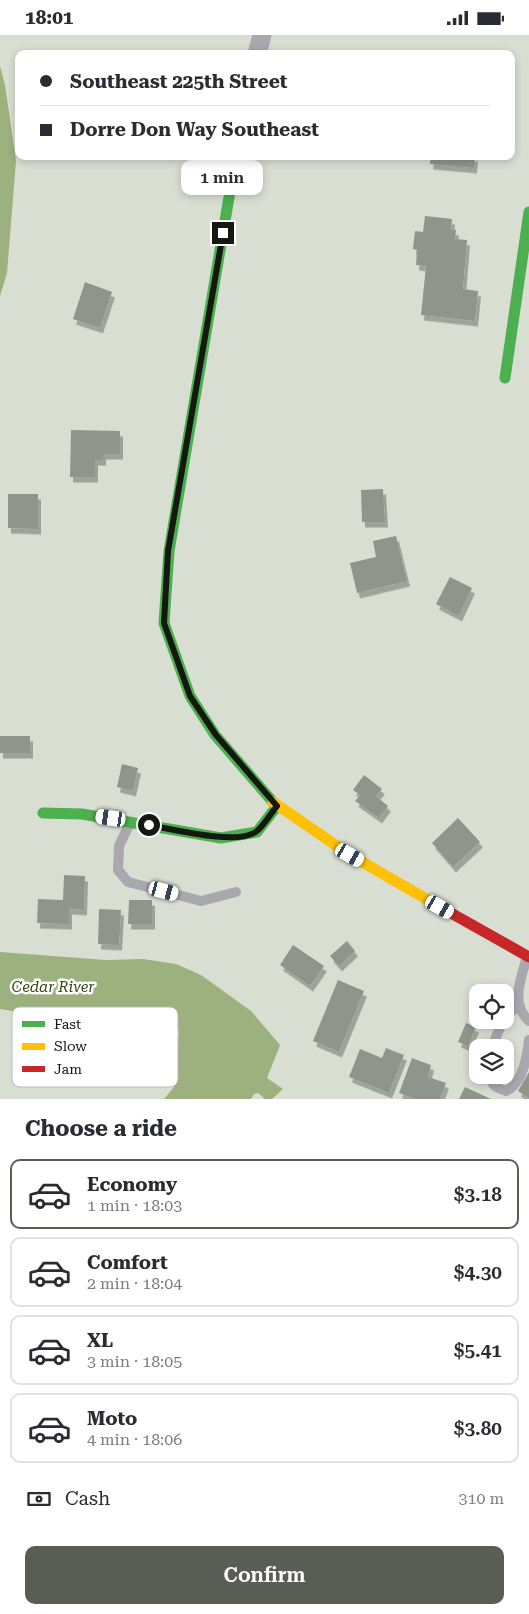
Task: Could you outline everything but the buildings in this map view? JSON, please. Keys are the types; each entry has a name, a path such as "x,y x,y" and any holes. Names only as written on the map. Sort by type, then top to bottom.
{"street":[{"path":"258,50 262,35"},
{"path":"235,160 168,551 164,623 190,696 216,735 277,806 350,855 528,956"},
{"path":"505,378 529,212"},
{"path":"43,813 82,814 222,838 257,832 277,806"}],"lane":[{"path":"131,822 119,846 118,870 128,882 201,901 236,892"},
{"path":"528,956 518,991 520,1012 529,1021"},
{"path":"514,1009 519,1005"},
{"path":"493,1084 506,1091 512,1089 518,1081 529,1040"}],"water":[{"path":"0,66 5,85 16,161 7,273 0,296"},
{"name":"Cedar River","path":"0,952 106,960 143,959 176,964 201,975 251,1011 280,1045 267,1078 283,1089 272,1099 265,1099 258,1093 254,1094 251,1099 164,1099 174,1087 178,1087 178,1007 12,1007 12,1011 0,1009"}],"traffic: fast":[{"path":"235,160 169,551 164,623 190,696 215,735 273,802"},
{"path":"505,378 529,212"},
{"path":"43,813 82,814 221,838 257,832 277,806"}],"traffic: slow":[{"path":"273,802 350,855 442,908"}],"traffic: jam":[{"path":"442,908 529,957"}],"route":[{"path":"149,825 222,838 240,836 257,832 277,806 216,735 190,696 164,623 168,551 223,233"}]}
